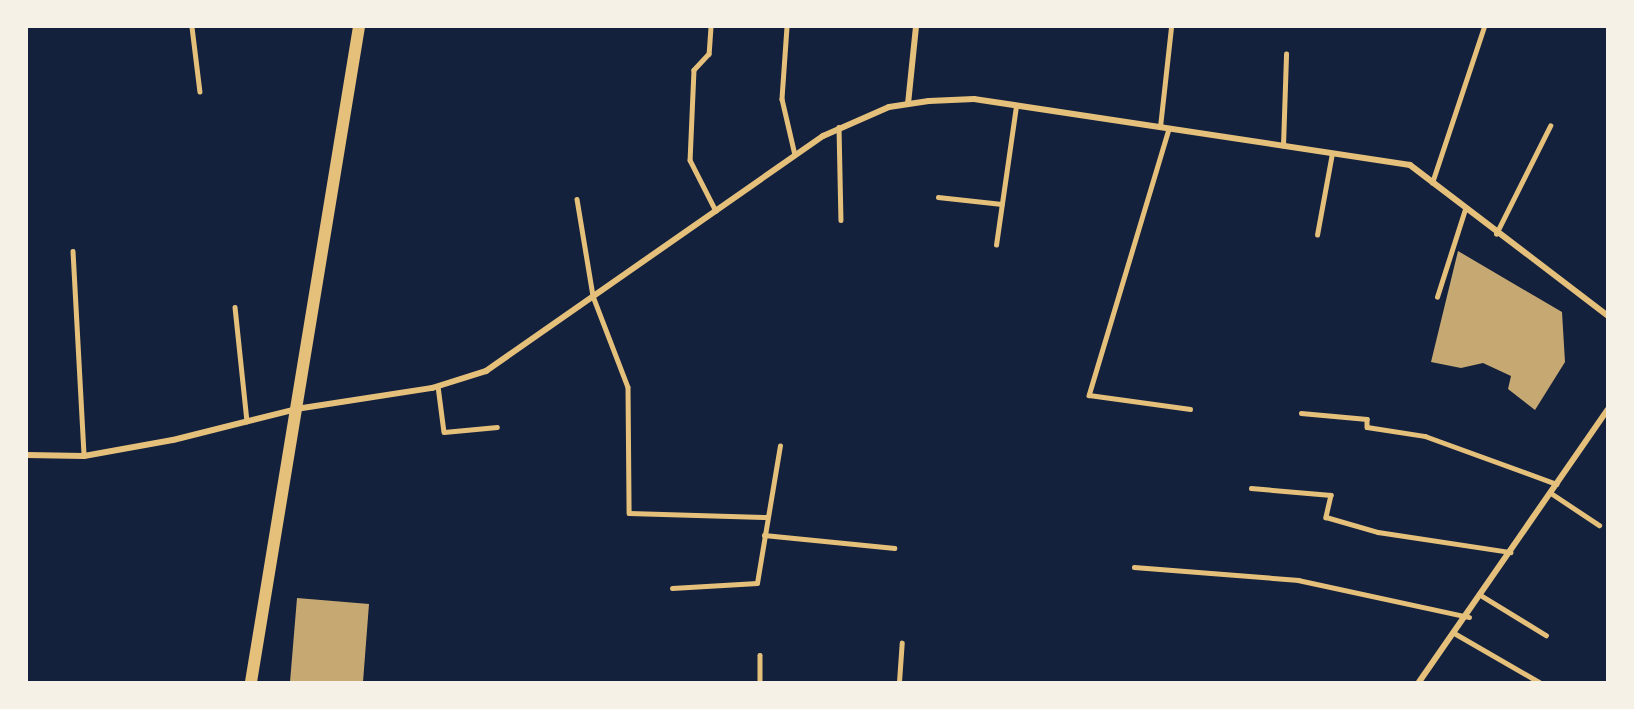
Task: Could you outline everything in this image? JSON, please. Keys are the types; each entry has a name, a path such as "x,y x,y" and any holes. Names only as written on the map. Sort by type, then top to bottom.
{"main road":[{"path":"251,682 359,27"}],"street":[{"path":"908,104 916,27"},
{"path":"27,455 84,456 247,422 296,409 438,386 486,371 795,155 839,127 908,104 974,99 1410,165 1496,234 1607,315"},
{"path":"1419,682 1469,617 1607,410"}],"lane":[{"path":"192,27 200,92"},
{"path":"711,27 709,54 694,70 690,160 716,211"},
{"path":"787,27 782,99 795,155"},
{"path":"1160,127 1171,27"},
{"path":"1432,183 1484,27"},
{"path":"1283,146 1286,54"},
{"path":"996,246 1016,105"},
{"path":"1496,234 1550,126"},
{"path":"839,127 841,220"},
{"path":"1169,129 1089,395 1190,409"},
{"path":"1317,235 1332,153"},
{"path":"938,196 1002,204"},
{"path":"577,199 593,296 628,387 629,513 767,517"},
{"path":"1437,297 1465,209"},
{"path":"73,251 84,456"},
{"path":"235,307 247,422"},
{"path":"438,386 444,432 496,426"},
{"path":"1301,413 1367,419 1367,427 1425,436 1557,484"},
{"path":"672,588 757,584 780,446"},
{"path":"1251,488 1331,495 1326,517 1378,532 1512,552"},
{"path":"1551,494 1599,525"},
{"path":"764,535 894,548"},
{"path":"1134,567 1298,580 1469,617"},
{"path":"1482,596 1546,635"},
{"path":"1456,634 1539,682"},
{"path":"899,682 902,643"},
{"path":"760,655 760,682"}],"building":[{"path":"1458,251 1562,312 1565,362 1535,410 1508,389 1511,376 1483,363 1461,368 1431,362"},
{"path":"297,598 369,604 363,682 290,682"}]}
